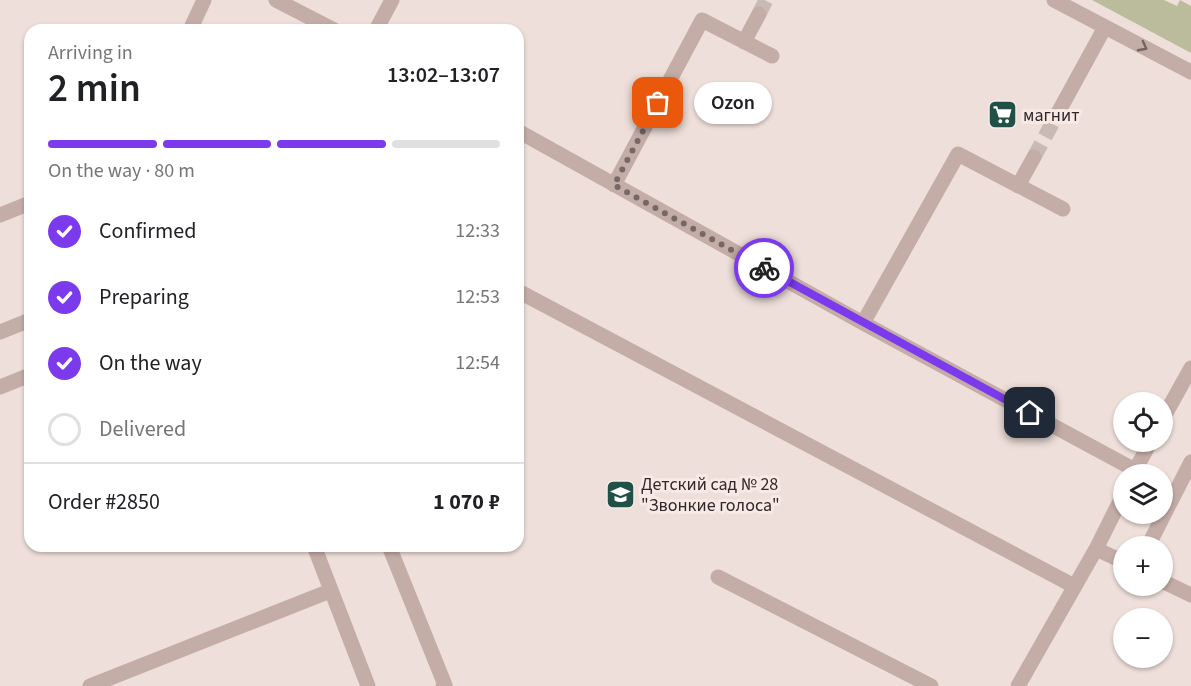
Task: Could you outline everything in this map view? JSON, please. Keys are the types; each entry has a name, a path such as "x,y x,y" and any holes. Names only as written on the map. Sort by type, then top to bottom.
{"street":[{"path":"193,24 204,0"},
{"path":"276,0 322,24"},
{"path":"379,24 392,0"},
{"path":"1054,0 1191,72"},
{"path":"744,42 759,14"},
{"path":"614,185 702,20 772,56"},
{"path":"1059,111 1105,27"},
{"path":"524,134 1119,464"},
{"path":"863,323 957,154 1063,209"},
{"path":"1018,186 1034,157"},
{"path":"0,215 24,206"},
{"path":"524,294 1074,586"},
{"path":"0,332 24,322"},
{"path":"1173,400 1191,368"},
{"path":"0,387 24,377"},
{"path":"1153,536 1191,462"},
{"path":"1018,686 1113,515"},
{"path":"1096,549 1113,557"},
{"path":"316,552 368,686"},
{"path":"391,552 446,685 443,686"},
{"path":"718,577 932,686"},
{"path":"1173,586 1191,595"},
{"path":"90,686 330,591"}],"green space":[{"path":"1092,0 1164,0 1177,6 1180,0 1191,6 1191,53"}],"tunnel":[{"path":"759,14 766,0"},
{"path":"1034,157 1059,111"}],"way so far":[{"path":"658,103 614,185 764,268"}],"place":[{"name":"Ozon","path":"658,103"},
{"name":"магнит","path":"1002,115"},
{"name":"Детский сад № 28 \"Звонкие голоса\"","path":"620,494"}],"route":[{"path":"764,268 1030,413"}]}
